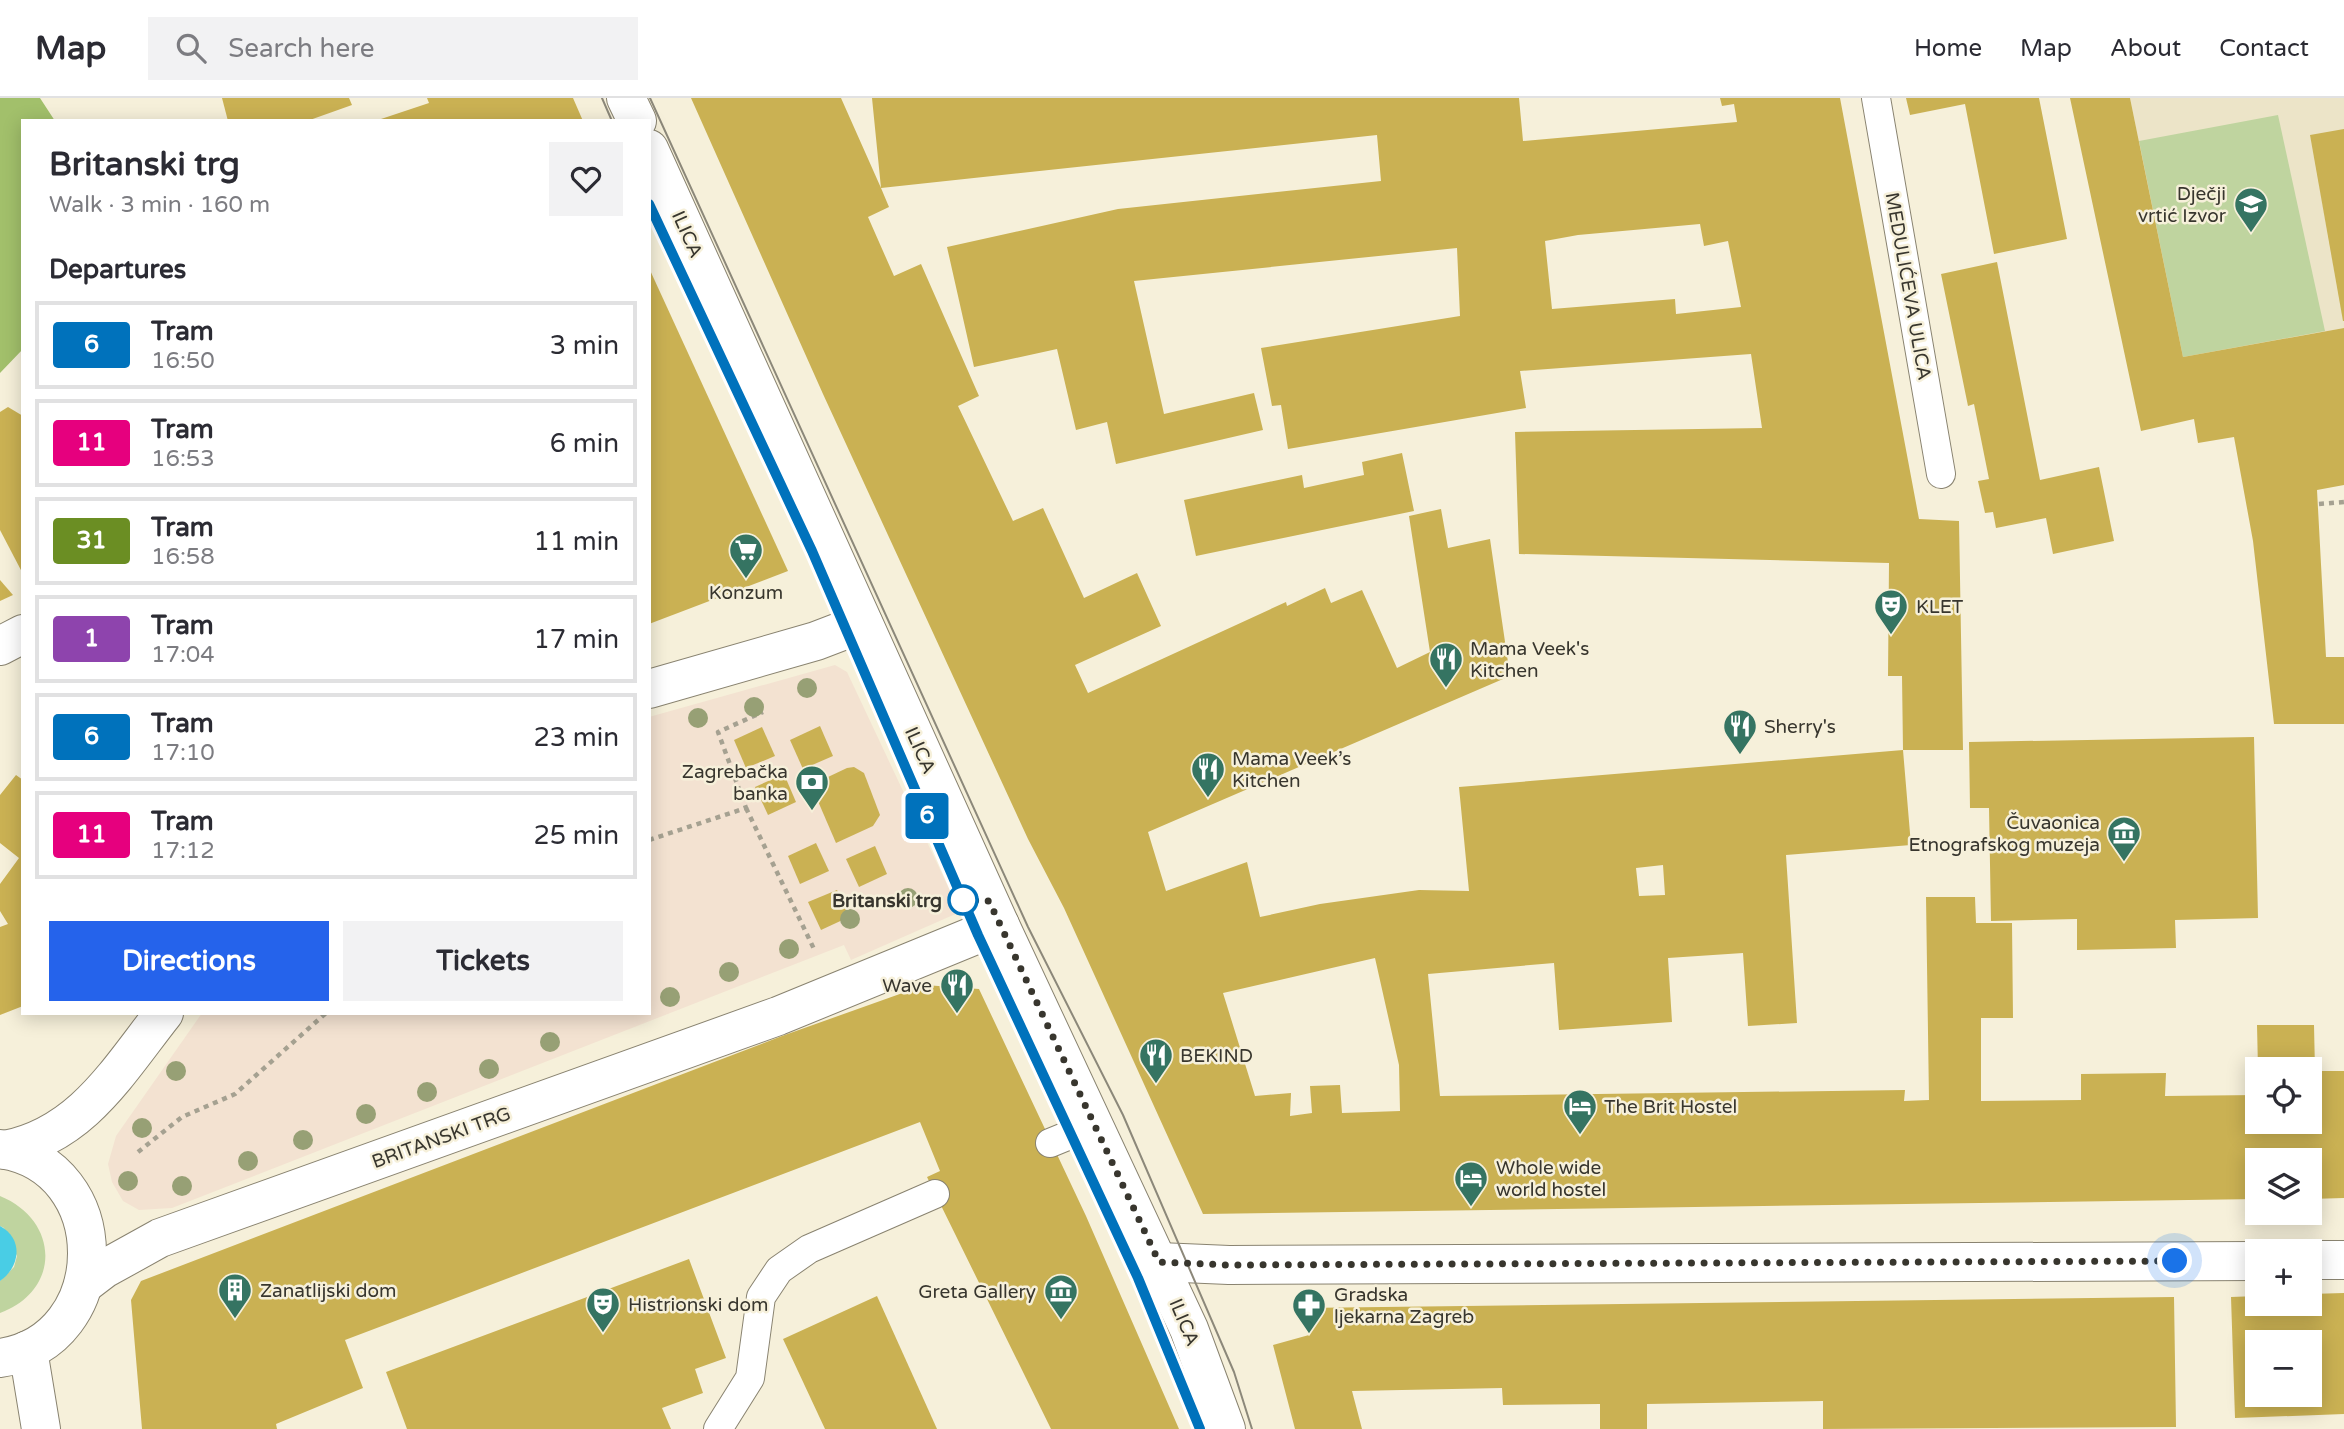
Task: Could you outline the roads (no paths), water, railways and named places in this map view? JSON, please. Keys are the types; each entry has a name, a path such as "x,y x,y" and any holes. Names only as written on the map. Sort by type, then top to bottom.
{"main road":[{"path":"626,98 636,119"},
{"name":"ILICA","path":"651,153 1000,925 1159,1262 1189,1329 1226,1429"},
{"path":"651,688 816,641 863,623"},
{"path":"0,646 21,635"},
{"name":"BRITANSKI TRG","path":"83,1285 104,1269 160,1238 766,1020 1000,925"},
{"name":"BRITANSKI TRG","path":"2,1149 29,1145 65,1128 108,1083 162,1015"},
{"name":"BRITANSKI TRG","path":"2,1149 36,1162 62,1182 79,1209 88,1237 89,1261 72,1311 54,1332 14,1354"},
{"path":"2322,1260 2344,1260"},
{"path":"1159,1262 1242,1265 2245,1261"},
{"path":"14,1354 41,1429"}],"lane":[{"name":"MEDULIĆEVA ULICA","path":"1875,98 1941,474"},
{"path":"1050,1143 1094,1125"},
{"path":"718,1429 750,1378 761,1297 779,1270 809,1250 935,1194"}],"water":[{"path":"0,1226 13,1238 16,1253 12,1268 0,1281"}],"tram line":[{"path":"602,98 611,119"},
{"path":"650,98 1028,927 1123,1115 1234,1372 1252,1429"},
{"path":"651,208 812,551 978,935 1138,1278 1200,1429"},
{"name":"6","path":"651,208 812,551 978,935 992,959 1062,1109 1138,1278 1200,1429"}],"place":[{"name":"Dječji vrtić Izvor","path":"2251,234"},
{"name":"Konzum","path":"746,580"},
{"name":"KLET","path":"1891,636"},
{"name":"Mama Veek's Kitchen","path":"1446,689"},
{"name":"Sherry's","path":"1740,756"},
{"name":"Mama Veek’s Kitchen","path":"1208,799"},
{"name":"Zagrebačka banka","path":"812,812"},
{"name":"Čuvaonica Etnografskog muzeja","path":"2124,863"},
{"name":"Britanski trg","path":"963,900"},
{"name":"Wave","path":"957,1015"},
{"name":"BEKIND","path":"1156,1085"},
{"name":"The Brit Hostel","path":"1580,1136"},
{"name":"Whole wide world hostel","path":"1471,1208"},
{"name":"Zanatlijski dom","path":"235,1320"},
{"name":"Greta Gallery","path":"1061,1321"},
{"name":"Histrionski dom","path":"603,1334"},
{"name":"Gradska ljekarna Zagreb","path":"1309,1335"}]}
